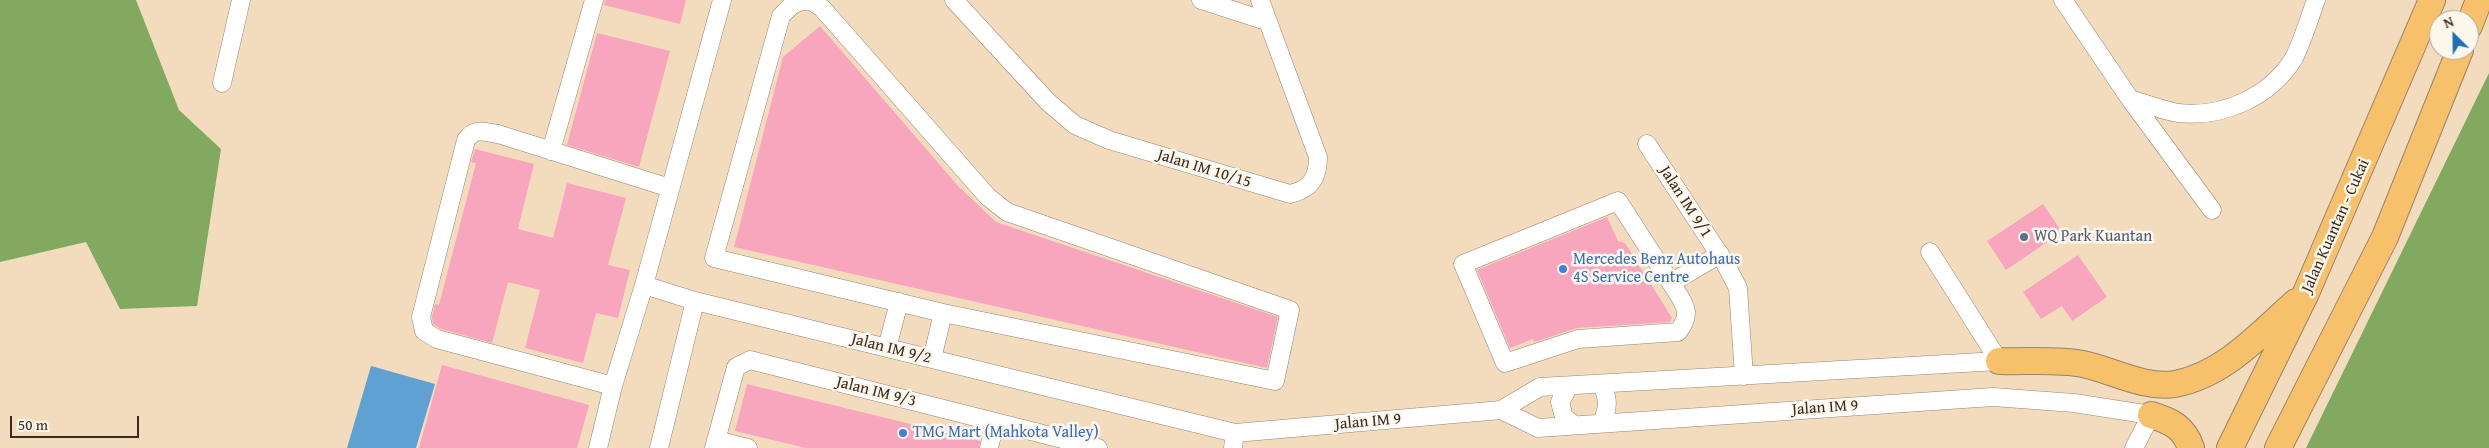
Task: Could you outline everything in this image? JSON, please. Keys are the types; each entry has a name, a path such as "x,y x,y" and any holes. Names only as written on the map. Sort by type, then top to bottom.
{"highway":[{"name":"Jalan Kuantan - Cukai","path":"2230,448 2306,293 2432,0"},
{"path":"2278,448 2385,237 2456,60"},
{"path":"1999,361 2081,364 2158,385 2175,384 2200,376 2227,361 2306,293"},
{"path":"2151,415 2171,422 2181,429 2191,448"}],"street":[{"path":"222,83 241,0"},
{"path":"551,151 594,0"},
{"path":"598,448 722,0"},
{"name":"Jalan IM 10/15","path":"954,0 1048,102 1075,125 1109,140 1290,194 1302,192 1312,184 1318,172 1318,157 1266,21 1260,0"},
{"path":"1201,0 1266,21"},
{"path":"2063,0 2130,99 2212,210"},
{"path":"2130,99 2178,112 2207,114 2235,107 2258,95 2278,78 2294,57 2316,0"},
{"path":"802,1 811,1 822,8 988,197 1007,212 1290,310 1275,381 943,313 714,258 781,16 792,5 802,1"},
{"path":"614,386 437,339 424,331 420,316 466,140 470,134 478,130 491,133 670,188"},
{"name":"Jalan IM 9/1","path":"1647,144 1720,254 1738,288 1744,376"},
{"path":"1618,201 1671,283 1686,308 1685,323 1678,332 1578,339 1505,363 1463,264 1618,201"},
{"path":"1930,252 1999,361"},
{"path":"1671,283 1720,254"},
{"name":"Jalan IM 9/2","path":"644,285 694,301 932,359 1234,440"},
{"path":"659,448 694,301"},
{"path":"887,348 899,302"},
{"path":"932,359 943,313"},
{"name":"Jalan IM 9/3","path":"715,444 736,367 750,360 1098,448"},
{"name":"Jalan IM 9","path":"1234,440 1501,410 1540,388 1999,361"},
{"path":"1602,384 1608,398 1608,409 1602,422"},
{"path":"1569,386 1560,402 1564,417 1574,425"},
{"name":"Jalan IM 9","path":"1501,410 1538,428 1602,422 1993,397 2074,403 2151,415"},
{"path":"2134,448 2151,415"},
{"path":"989,448 995,422"},
{"path":"715,444 748,448"}],"green space":[{"path":"0,0 136,0 179,110 221,149 197,306 120,309 86,242 0,262"},
{"path":"2489,73 2489,448 2306,448"}],"water":[{"path":"371,366 435,384 416,448 347,448"}],"building":[{"path":"605,0 686,0 680,24 604,5"},
{"path":"820,26 959,187 996,222 1278,317 1267,368 734,247 783,57"},
{"path":"597,33 670,51 639,167 567,145"},
{"path":"475,149 534,164 518,229 553,238 567,183 626,198 608,265 630,270 618,318 596,313 583,363 525,348 540,290 508,282 492,343 441,329 433,324 432,317 435,304 439,305 476,163 471,162"},
{"name":"WQ Park Kuantan","path":"2043,204 2062,232 2006,270 1987,241"},
{"path":"1607,217 1618,241 1625,243 1672,318 1670,322 1577,328 1534,342 1533,339 1510,348 1477,270"},
{"path":"2078,255 2107,297 2072,321 2062,306 2041,319 2023,292"},
{"path":"442,365 589,405 577,448 419,448"},
{"path":"747,384 980,441 979,448 806,448 735,431"}],"place":[{"name":"WQ Park Kuantan","path":"2024,237"},
{"name":"Mercedes Benz Autohaus 4S Service Centre","path":"1563,269"},
{"name":"TMG Mart (Mahkota Valley)","path":"903,433"}]}
